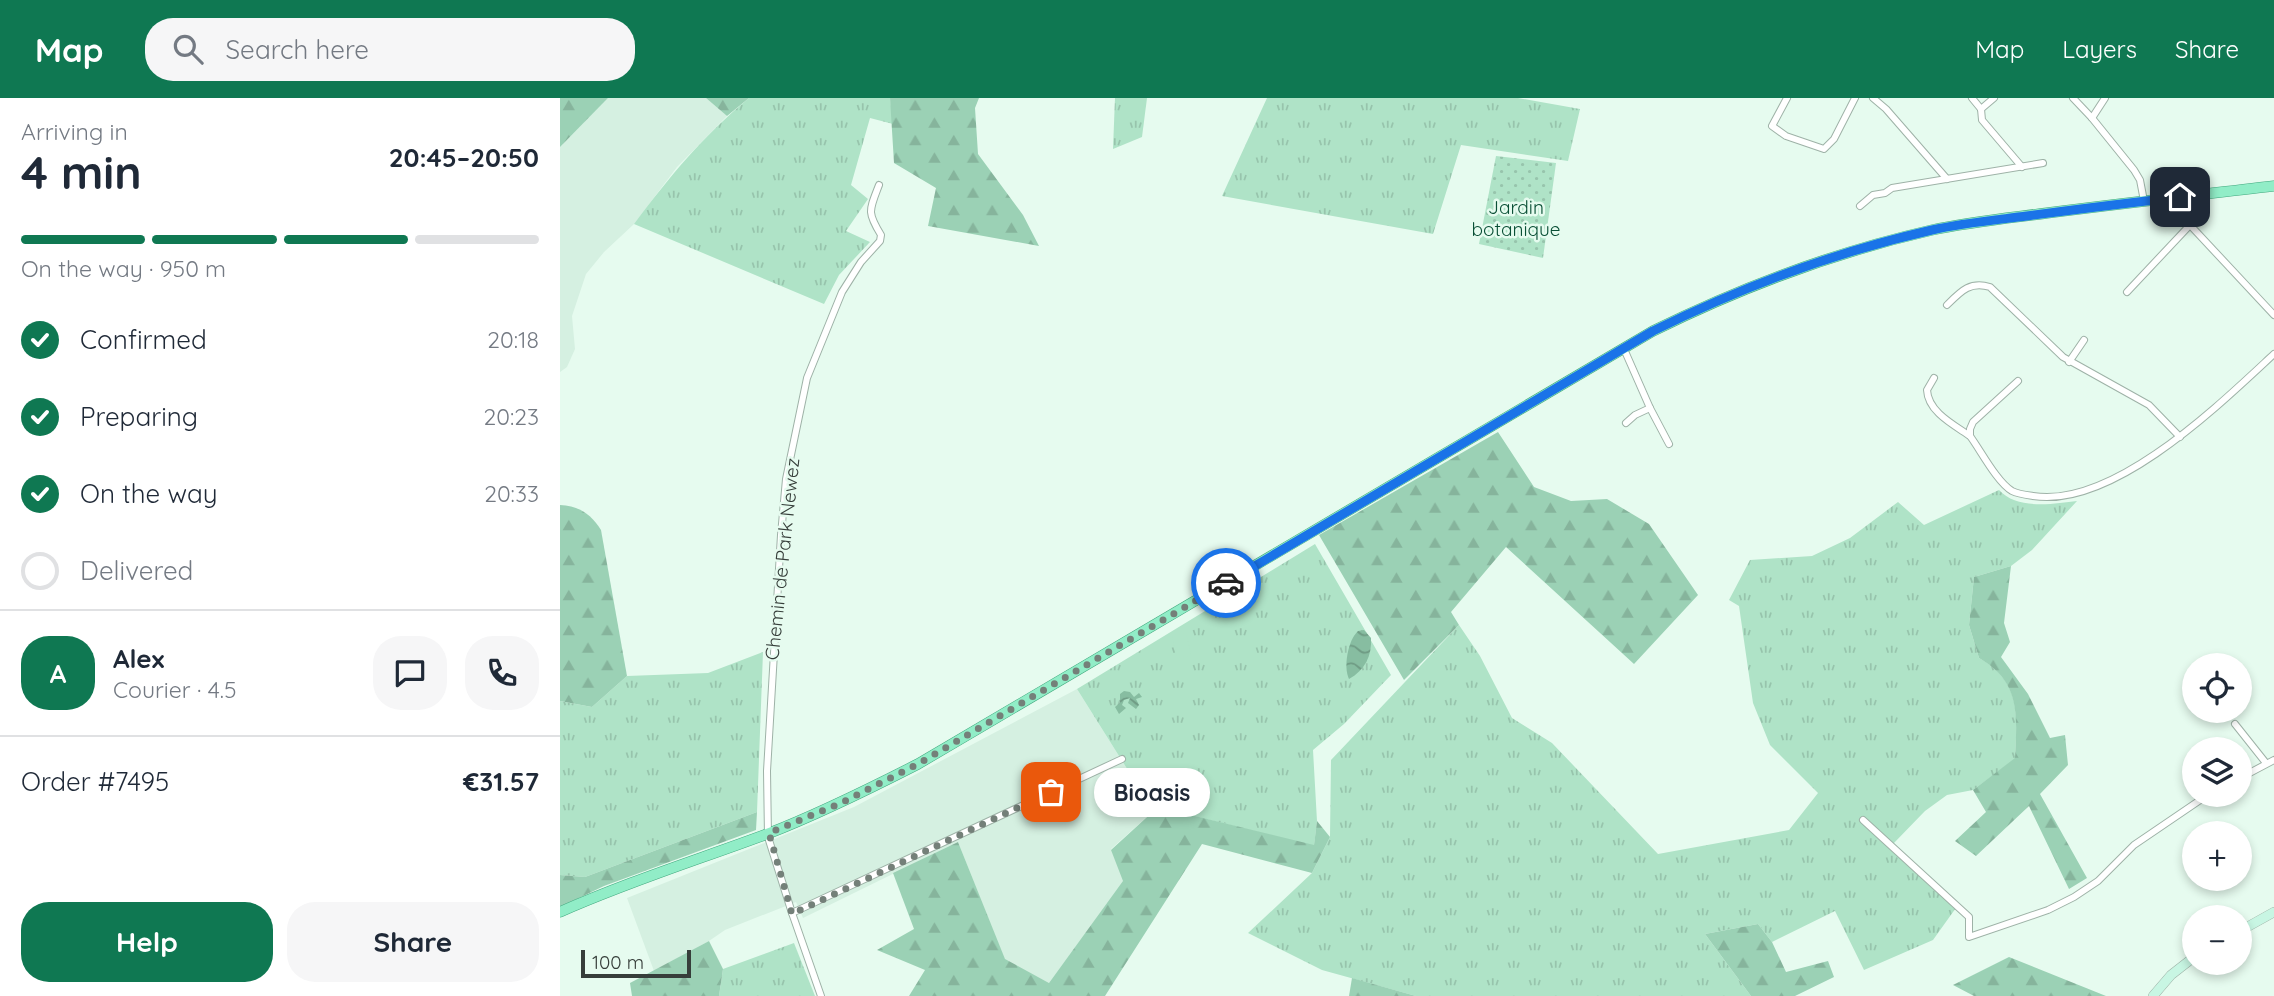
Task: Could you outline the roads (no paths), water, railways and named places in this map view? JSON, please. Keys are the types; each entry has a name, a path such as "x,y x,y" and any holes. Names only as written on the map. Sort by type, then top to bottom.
{"main road":[{"path":"560,912 653,874 769,833 841,803 918,764 1593,367 1712,302 1777,276 1856,250 1934,230 2274,186"}],"street":[{"path":"1787,98 1772,126 1786,136 1824,149 1834,139 1856,98"},
{"path":"1872,98 1886,109 1948,179"},
{"path":"1972,98 1981,109 1982,120 2022,167"},
{"path":"1981,109 1994,98"},
{"path":"2073,98 2140,180 2144,201"},
{"path":"2092,118 2105,98"},
{"path":"1860,206 1873,195 1885,193 1892,188 2043,163"},
{"name":"Chemin de Park Newez","path":"769,833 766,801 771,674 786,479 807,378 842,292 861,262 880,241 881,235 870,214 879,185"},
{"path":"2180,197 2185,218 2190,225 2274,315"},
{"path":"2127,292 2190,225"},
{"path":"1947,305 1967,286 1990,287 2069,362 2150,405 2180,437"},
{"path":"2069,362 2084,340"},
{"path":"1624,349 1650,408 1670,444"},
{"path":"1934,378 1927,390 1931,404 1938,413 1970,436 2015,493 2042,497 2075,492 2101,483 2180,437 2274,354"},
{"path":"1970,436 1973,422 2018,381"},
{"path":"1626,424 1635,415 1650,408"},
{"path":"2235,724 2266,764"},
{"path":"792,914 1122,759"},
{"path":"2252,772 2274,760"},
{"path":"1863,820 1969,917 1969,937 2048,910 2074,897 2098,881 2134,845 2190,807"},
{"path":"769,833 792,914 821,996"},
{"path":"2252,924 2274,912"},
{"path":"2152,996 2182,967"}],"water":[{"path":"1364,630 1371,638 1369,657 1363,667 1349,679 1346,668 1349,647 1354,635"},
{"path":"1124,691 1130,692 1134,697 1139,693 1142,697 1136,699 1139,705 1136,709 1128,703 1130,698 1124,700 1122,705 1126,708 1119,714 1115,707 1120,703 1120,694"}],"place":[{"name":"Bioasis","path":"1051,792"}],"park label":[{"name":"Jardin botanique","path":"1516,218"}]}
